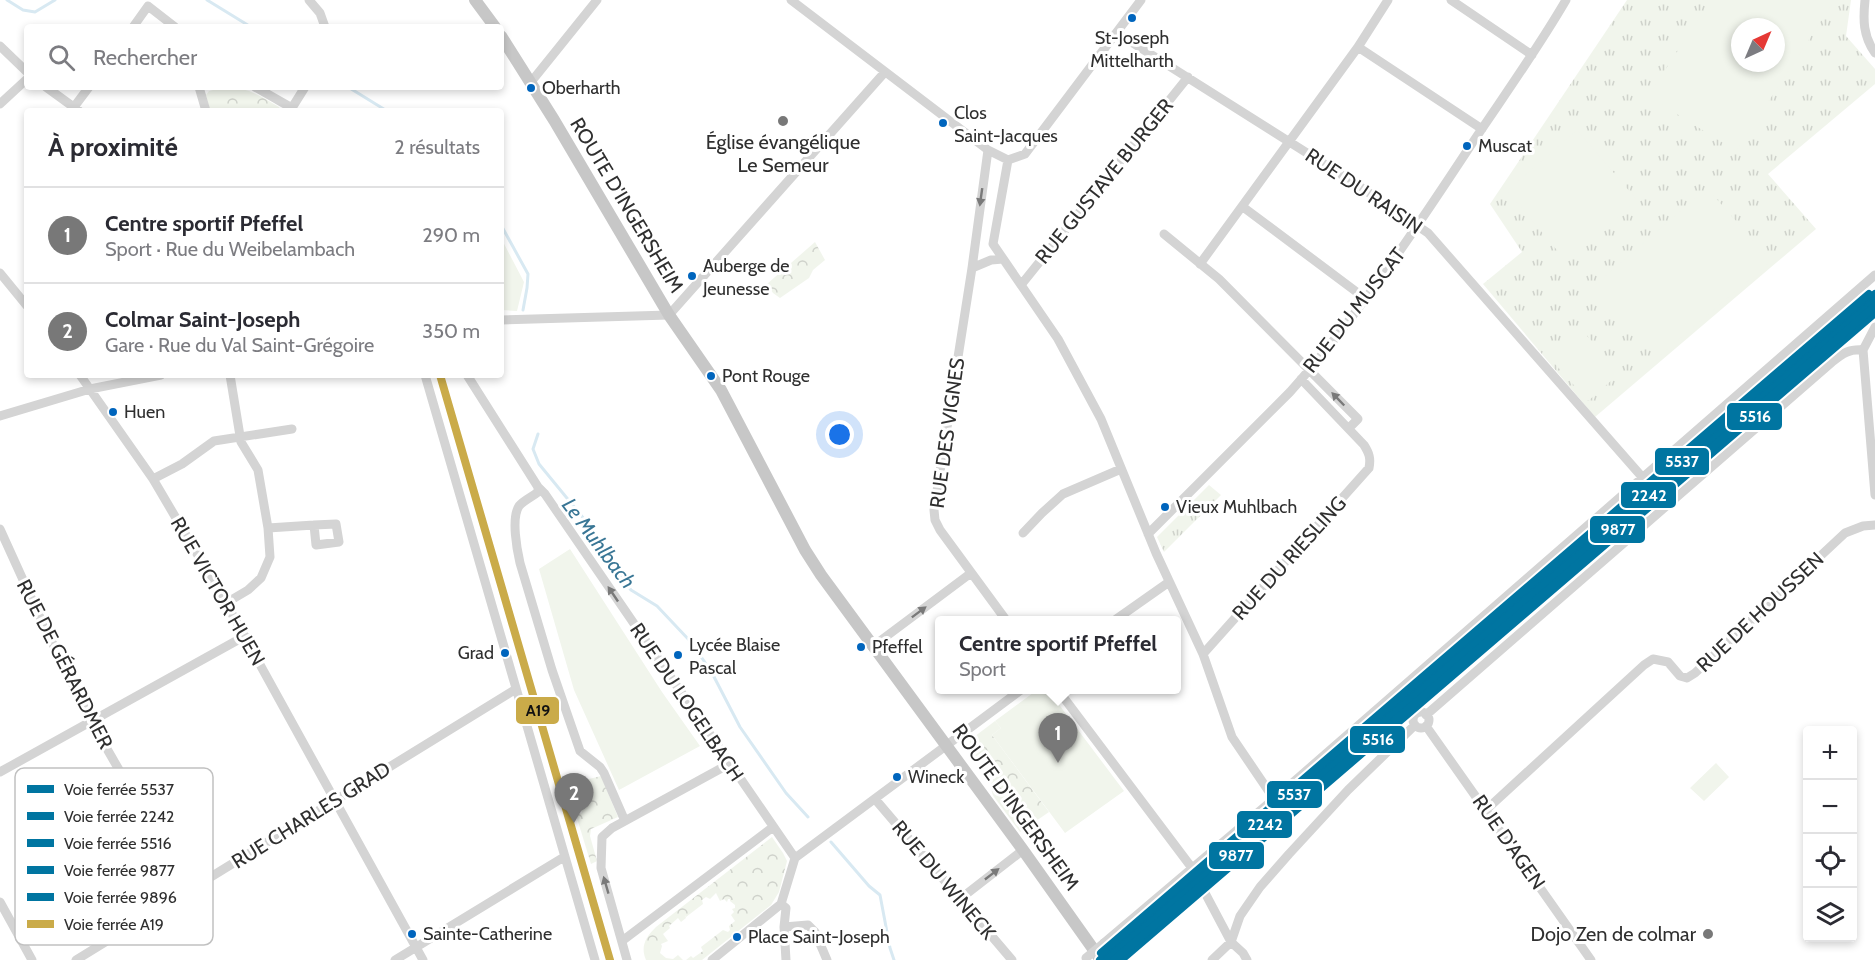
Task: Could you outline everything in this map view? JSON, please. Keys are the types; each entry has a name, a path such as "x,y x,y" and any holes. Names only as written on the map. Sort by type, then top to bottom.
{"main road":[{"path":"475,0 493,24"},
{"name":"ROUTE D'INGERSHEIM","path":"504,41 531,82 669,315 721,390 805,550 836,598 947,746 1101,960"}],"street":[{"path":"309,0 320,13 324,24"},
{"path":"531,82 597,0"},
{"path":"791,0 988,150 1008,160 1025,154 1141,0"},
{"path":"1200,264 1358,47 1388,0"},
{"path":"1451,0 1532,55"},
{"name":"RUE DU MUSCAT","path":"1148,534 1228,456 1310,370 1366,299 1418,226 1566,0"},
{"path":"1864,0 1863,22 1869,44 1875,53"},
{"path":"135,24 148,6 172,24"},
{"name":"RUE DU RAISIN","path":"1117,33 1290,141 1428,233 1643,478"},
{"path":"0,46 24,69"},
{"path":"1358,47 1482,129"},
{"path":"504,320 669,315 885,72"},
{"name":"RUE GUSTAVE BURGER","path":"1021,285 1188,77"},
{"path":"0,104 24,82"},
{"path":"50,90 75,108"},
{"path":"77,108 87,90"},
{"path":"200,90 205,108"},
{"path":"260,90 288,108"},
{"path":"292,108 303,90"},
{"name":"RUE DES VIGNES","path":"988,150 934,510 935,520 940,530 1002,616"},
{"path":"1008,160 993,244 1058,339 1101,420 1148,534 1203,654 1232,737 1274,799"},
{"path":"1243,207 1366,299"},
{"path":"1164,234 1251,311 1358,419 1349,428 1301,379"},
{"path":"974,245 993,244"},
{"path":"972,268 991,260 1003,259"},
{"path":"0,273 24,302"},
{"path":"1085,959 1274,799 1875,275"},
{"path":"1875,327 1863,350 1875,495"},
{"path":"1426,715 1832,362 1844,352 1863,350"},
{"name":"RUE VICTOR HUEN","path":"82,378 153,479 226,603 423,960"},
{"path":"0,416 90,389 146,378"},
{"path":"226,603 248,590 261,578 270,558 268,528 258,470 241,442 230,378"},
{"path":"426,378 594,960"},
{"name":"RUE DU LOGELBACH","path":"469,378 538,487 795,858"},
{"name":"RUE DU RIESLING","path":"1203,654 1369,468 1371,460 1364,445 1349,428"},
{"path":"153,479 182,464 214,441 292,429"},
{"path":"1023,533 1063,494 1121,469"},
{"path":"538,487 538,492 521,504 516,514 520,563 579,751 600,767 604,773 625,821"},
{"path":"268,528 314,525"},
{"name":"RUE DE HOUSSEN","path":"1487,810 1644,664 1653,659 1668,662 1680,676 1687,678 1845,534 1863,526 1875,525"},
{"name":"RUE DE GÉRARDMER","path":"0,529 44,626 91,721 118,768"},
{"path":"872,647 971,573"},
{"path":"1123,616 1169,582"},
{"path":"0,772 245,636"},
{"name":"RUE CHARLES GRAD","path":"213,875 516,689"},
{"path":"712,960 781,904 795,858 1016,694"},
{"path":"1061,694 1192,868"},
{"path":"1422,712 1426,715 1428,719 1426,726 1419,728 1415,725 1413,720 1415,716 1422,712"},
{"path":"1212,960 1231,942 1240,916 1267,879 1347,790 1415,725"},
{"name":"RUE D'AGEN","path":"1426,726 1591,960"},
{"path":"627,960 601,868 600,842 606,832 729,764"},
{"name":"RUE DU WINECK","path":"875,799 1012,960"},
{"path":"622,941 773,826"},
{"path":"960,899 1023,850"},
{"path":"395,960 564,857"},
{"path":"1204,891 1231,942 1247,960"},
{"path":"0,903 15,930"},
{"path":"781,904 786,908 784,927 786,960"},
{"path":"784,927 808,925 815,932 827,960"},
{"path":"24,945 32,960"},
{"name":"RUE CHARLES GRAD","path":"76,960 100,945"}],"green space":[{"path":"1627,0 1851,0 1846,36 1875,69 1875,84 1768,174 1816,229 1595,417 1483,284 1522,252 1490,204"},
{"path":"1711,0 1826,0 1832,4 1736,151 1648,96"},
{"path":"244,90 254,93 280,108 209,108 206,95 209,91"},
{"path":"1577,130 1637,200 1567,262 1507,191"},
{"path":"1707,188 1771,261 1657,358 1594,286"},
{"path":"815,242 825,260 813,270 809,278 780,298 773,293 767,284"},
{"path":"504,244 524,282 517,311 504,310"},
{"path":"1580,328 1620,373 1588,401 1548,356"},
{"path":"1209,485 1221,495 1164,552 1157,537"},
{"path":"570,549 662,692 700,746 619,790 574,690 539,569"},
{"path":"1032,694 1051,694 1124,791 1065,833 992,735 1001,728 995,721"},
{"path":"995,721 1001,728 992,735 1049,812 1020,832 994,797 988,773 970,746 970,740"},
{"path":"1716,763 1729,777 1704,801 1690,788"},
{"path":"601,776 618,817 591,829 590,836 597,861 591,864 576,815 582,813 573,783"},
{"name":"Place Saint-Joseph","path":"772,837 787,861 779,892 771,905 702,960 686,960 703,951 701,947 723,930 728,932 729,926 735,921 731,915 735,905 730,899 727,902 724,899 720,901 716,893 710,899 706,897 702,900 703,904 686,917 685,915 686,918 681,922 678,918 663,934 668,941 661,944 660,953 666,958 673,959 678,955 683,960 646,960 645,942 656,927"}],"waterway":[{"name":"Le Muhlbach","path":"7,0 23,10 35,12 55,0"},
{"name":"Le Muhlbach","path":"207,0 246,24"},
{"name":"Le Muhlbach","path":"353,90 382,108"},
{"name":"Le Muhlbach","path":"504,230 528,274 523,310"},
{"name":"Le Muhlbach","path":"538,434 533,449 539,464 589,525 614,568 631,590 657,606 690,641 711,671 740,727 786,793 808,817"},
{"path":"831,842 869,886 880,895 894,960"}],"rail line":[{"name":"9896","path":"1101,953 1869,294"},
{"name":"5537","path":"1100,960 1550,576 1875,294"},
{"name":"2242","path":"1107,960 1875,301"},
{"name":"9877","path":"1114,960 1556,583 1875,306"},
{"name":"5516","path":"1121,960 1875,313"},
{"name":"A19","path":"441,378 610,960"}],"place":[{"name":"St-Joseph Mittelharth","path":"1132,18"},
{"name":"Oberharth","path":"531,88"},
{"name":"Église évangélique Le Semeur","path":"783,121"},
{"name":"Clos Saint-Jacques","path":"943,123"},
{"name":"Muscat","path":"1467,146"},
{"name":"Auberge de Jeunesse","path":"692,276"},
{"name":"Pont Rouge","path":"711,376"},
{"name":"Huen","path":"113,412"},
{"name":"Vieux Muhlbach","path":"1165,507"},
{"name":"Pfeffel","path":"861,647"},
{"name":"Grad","path":"505,653"},
{"name":"Lycée Blaise Pascal","path":"678,655"},
{"name":"Centre sportif Pfeffel","path":"1058,763"},
{"name":"Wineck","path":"897,777"},
{"name":"Colmar Saint-Joseph","path":"574,823"},
{"name":"Sainte-Catherine","path":"412,934"},
{"name":"Dojo Zen de colmar","path":"1708,934"},
{"name":"Place Saint-Joseph","path":"737,937"}]}
